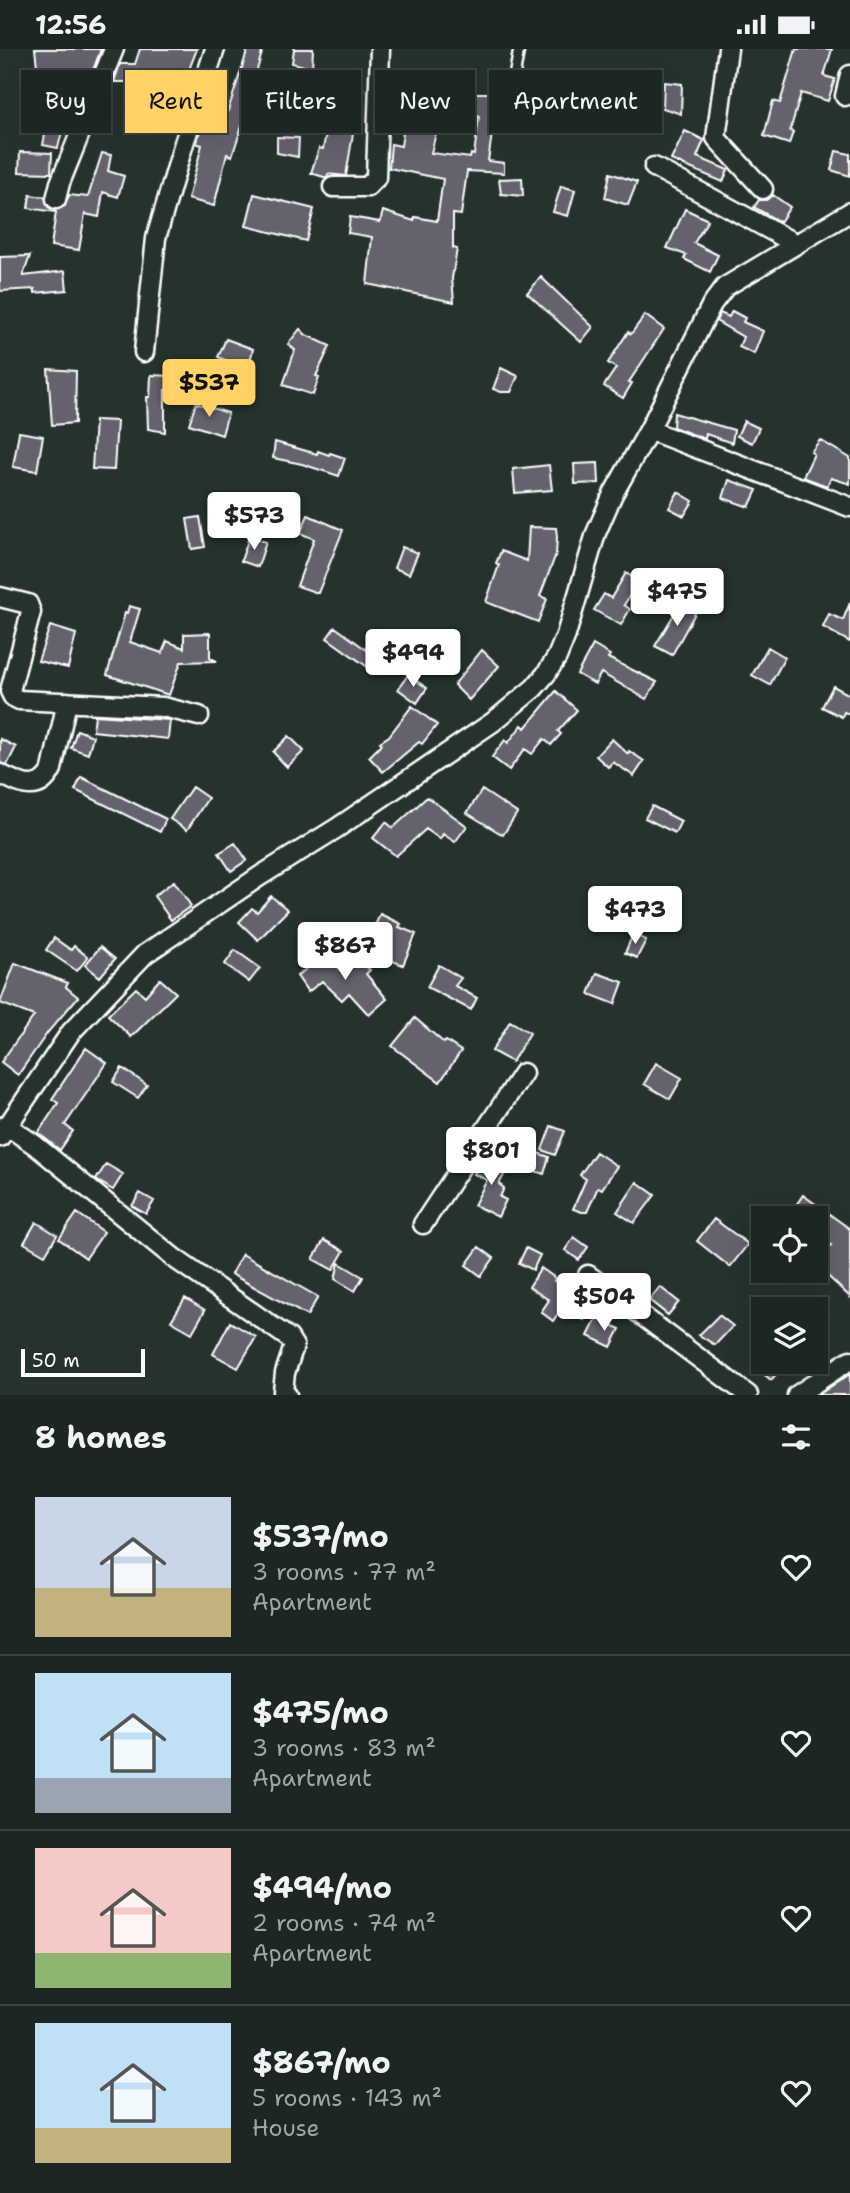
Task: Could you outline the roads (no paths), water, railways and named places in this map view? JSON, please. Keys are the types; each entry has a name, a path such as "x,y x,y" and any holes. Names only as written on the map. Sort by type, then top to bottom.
{"street":[{"path":"56,199 114,49"},
{"path":"144,352 156,238 215,49"},
{"path":"333,187 367,187 376,178 380,49"},
{"path":"728,49 716,138 763,189"},
{"path":"845,96 850,75"},
{"path":"654,167 796,244"},
{"path":"287,1395 283,1391 285,1373 293,1346 289,1338 174,1258 3,1131 71,1032 145,954 482,729 534,688 556,657 566,635 596,533 613,494 649,430 712,304 724,287 850,212"},
{"path":"649,430 850,507"},
{"path":"0,597 28,604 31,612 10,691 13,697 19,700 163,707 199,716"},
{"path":"0,774 34,786 41,784 48,777 67,702"},
{"path":"423,1224 523,1073"},
{"path":"588,1275 748,1395"},
{"path":"797,1395 850,1360"}],"lane":[{"path":"515,70 519,49"}]}
